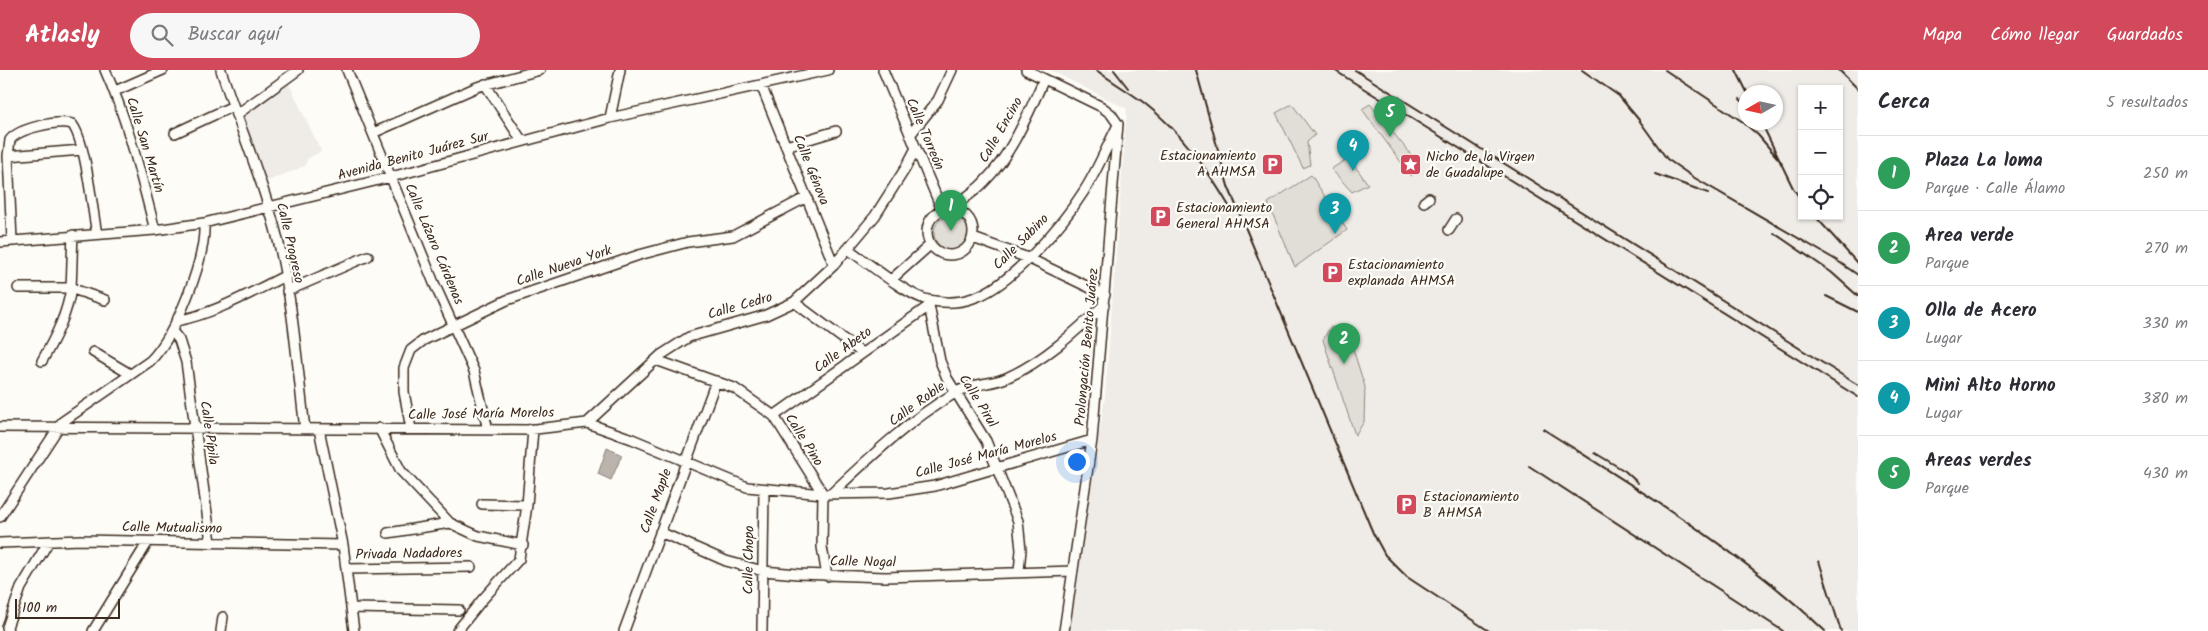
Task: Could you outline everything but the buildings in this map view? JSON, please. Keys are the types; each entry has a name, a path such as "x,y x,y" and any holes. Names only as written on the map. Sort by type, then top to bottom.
{"street":[{"name":"Calle San Martín","path":"106,70 155,230"},
{"path":"114,91 163,70"},
{"name":"Calle Progreso","path":"222,70 269,206 288,291 305,429"},
{"path":"175,133 235,111 298,70"},
{"name":"Calle Lázaro Cárdenas","path":"347,70 474,371 488,430"},
{"path":"373,133 485,84 540,70"},
{"path":"610,118 620,70"},
{"name":"Avenida Benito Juárez Sur","path":"0,242 155,230 204,223 391,177 610,118 828,70"},
{"name":"Calle Torreón","path":"882,70 916,148 947,209"},
{"path":"910,135 938,100 952,70"},
{"path":"1026,70 1102,106 1112,114 1118,124"},
{"name":"Calle Encino","path":"947,209 985,181 1002,159 1014,141 1044,79"},
{"path":"485,84 522,142"},
{"name":"Calle Génova","path":"761,85 834,265"},
{"path":"12,240 9,145 14,136 57,122 72,124 76,130 82,150 97,234"},
{"name":"Calle Sabino","path":"848,249 908,292 928,303 962,301 974,298 1001,283 1028,258 1069,213 1084,190 1118,124"},
{"name":"Prolongación Benito Juárez","path":"1064,631 1092,440 1118,124"},
{"path":"786,146 836,131"},
{"name":"Calle Cedro","path":"588,423 656,360 689,337 766,315 794,302 834,265 848,249 889,195 916,148"},
{"path":"8,156 82,150"},
{"name":"Calle Nueva York","path":"411,429 403,379 408,356 411,350 420,343 526,293 639,255 688,242 733,236 807,197"},
{"path":"947,209 960,211 968,216 973,229 973,238 965,250 957,254 948,256 939,253 930,245 927,228 929,220 947,209"},
{"path":"1449,230 1456,219"},
{"path":"0,517 58,428 66,420 157,354 172,331 199,257 204,238 204,223"},
{"path":"42,361 63,318 70,288 73,235"},
{"path":"973,238 1028,258 1105,295"},
{"path":"892,279 930,245"},
{"path":"288,291 368,256"},
{"path":"176,321 222,305 285,276"},
{"path":"18,288 70,288 105,300"},
{"path":"794,302 862,353"},
{"name":"Calle Abeto","path":"774,416 928,303"},
{"name":"Calle Pirul","path":"928,303 934,321 940,361 956,392 986,441 1018,521 1021,542 1019,571"},
{"name":"Calle Roble","path":"827,494 873,454 956,392 1002,380 1016,373 1061,344 1104,305"},
{"name":"Calle Pípila","path":"172,331 180,340 183,349 211,542"},
{"path":"93,352 130,374"},
{"name":"Calle Pino","path":"656,360 741,392 774,416 827,494"},
{"name":"Calle Maple","path":"624,631 716,381"},
{"name":"Calle José María Morelos","path":"0,427 488,430 533,429 588,423 685,461 741,486 764,490 827,494 898,492 935,486 1092,440"},
{"path":"379,428 401,471 450,523 478,536 522,545"},
{"path":"319,429 343,545 354,631"},
{"path":"457,631 482,600 517,564 522,545 527,505 533,429"},
{"name":"Calle Chopo","path":"762,631 764,490"},
{"path":"827,494 822,547 827,576"},
{"path":"482,504 527,505"},
{"path":"388,533 450,523"},
{"name":"Calle Nogal","path":"660,532 719,559 763,570 827,576 894,577 1073,570"},
{"path":"8,631 21,588 49,541"},
{"name":"Calle Mutualismo","path":"0,543 49,541 343,545"},
{"path":"93,631 148,542"},
{"name":"Privada Nadadores","path":"347,569 471,567"},
{"path":"352,608 459,610"},
{"path":"221,631 223,617"}],"shaded area":[{"path":"1050,70 1858,70 1858,631 1070,631 1105,396 1127,109"},
{"path":"289,84 321,151 307,159 305,166 265,182 240,116"},
{"path":"1292,104 1315,135 1307,142 1310,165 1303,168 1276,113"},
{"path":"1370,104 1420,166 1411,176 1362,109"},
{"path":"1349,158 1368,184 1352,192 1331,169"},
{"path":"1311,175 1347,230 1295,267 1268,203"},
{"path":"951,216 958,217 963,221 967,226 967,240 963,245 958,249 951,250 944,249 939,245 935,240 934,233 935,226 939,221 944,217"},
{"path":"1330,327 1347,330 1365,387 1364,422 1355,435 1323,340"},
{"path":"607,448 622,455 611,480 598,474"}],"railway":[{"path":"1096,70 1143,102 1170,126 1204,166 1232,211"},
{"path":"1114,70 1128,88"},
{"path":"1196,70 1228,186 1373,533 1385,555 1407,577 1489,631"},
{"path":"1334,70 1858,397"},
{"path":"1355,70 1858,385"},
{"path":"1582,70 1619,96 1667,159 1693,177 1836,260 1858,275"},
{"path":"1665,70 1743,122 1758,135 1782,163"},
{"path":"1736,70 1744,85"},
{"path":"1839,70 1858,89"},
{"path":"1765,130 1798,195"},
{"path":"1655,174 1708,193"},
{"path":"1819,220 1858,264"},
{"path":"1774,233 1831,272 1858,296"},
{"path":"1826,296 1858,312"},
{"path":"1543,429 1653,499 1725,548 1793,602 1825,631"},
{"path":"1595,453 1625,471 1638,483"},
{"path":"1529,466 1783,631"},
{"path":"1819,561 1841,631"}],"place":[{"name":"Areas verdes","path":"1390,137"},
{"name":"Estacionamiento A AHMSA","path":"1272,164"},
{"name":"Nicho de la Virgen de Guadalupe","path":"1410,165"},
{"name":"Mini Alto Horno","path":"1353,171"},
{"name":"Estacionamiento General AHMSA","path":"1160,216"},
{"name":"Plaza La loma","path":"951,231"},
{"name":"Olla de Acero","path":"1335,234"},
{"name":"Estacionamiento explanada AHMSA","path":"1332,273"},
{"name":"Area verde","path":"1344,364"},
{"name":"Estacionamiento B AHMSA","path":"1407,505"}]}
